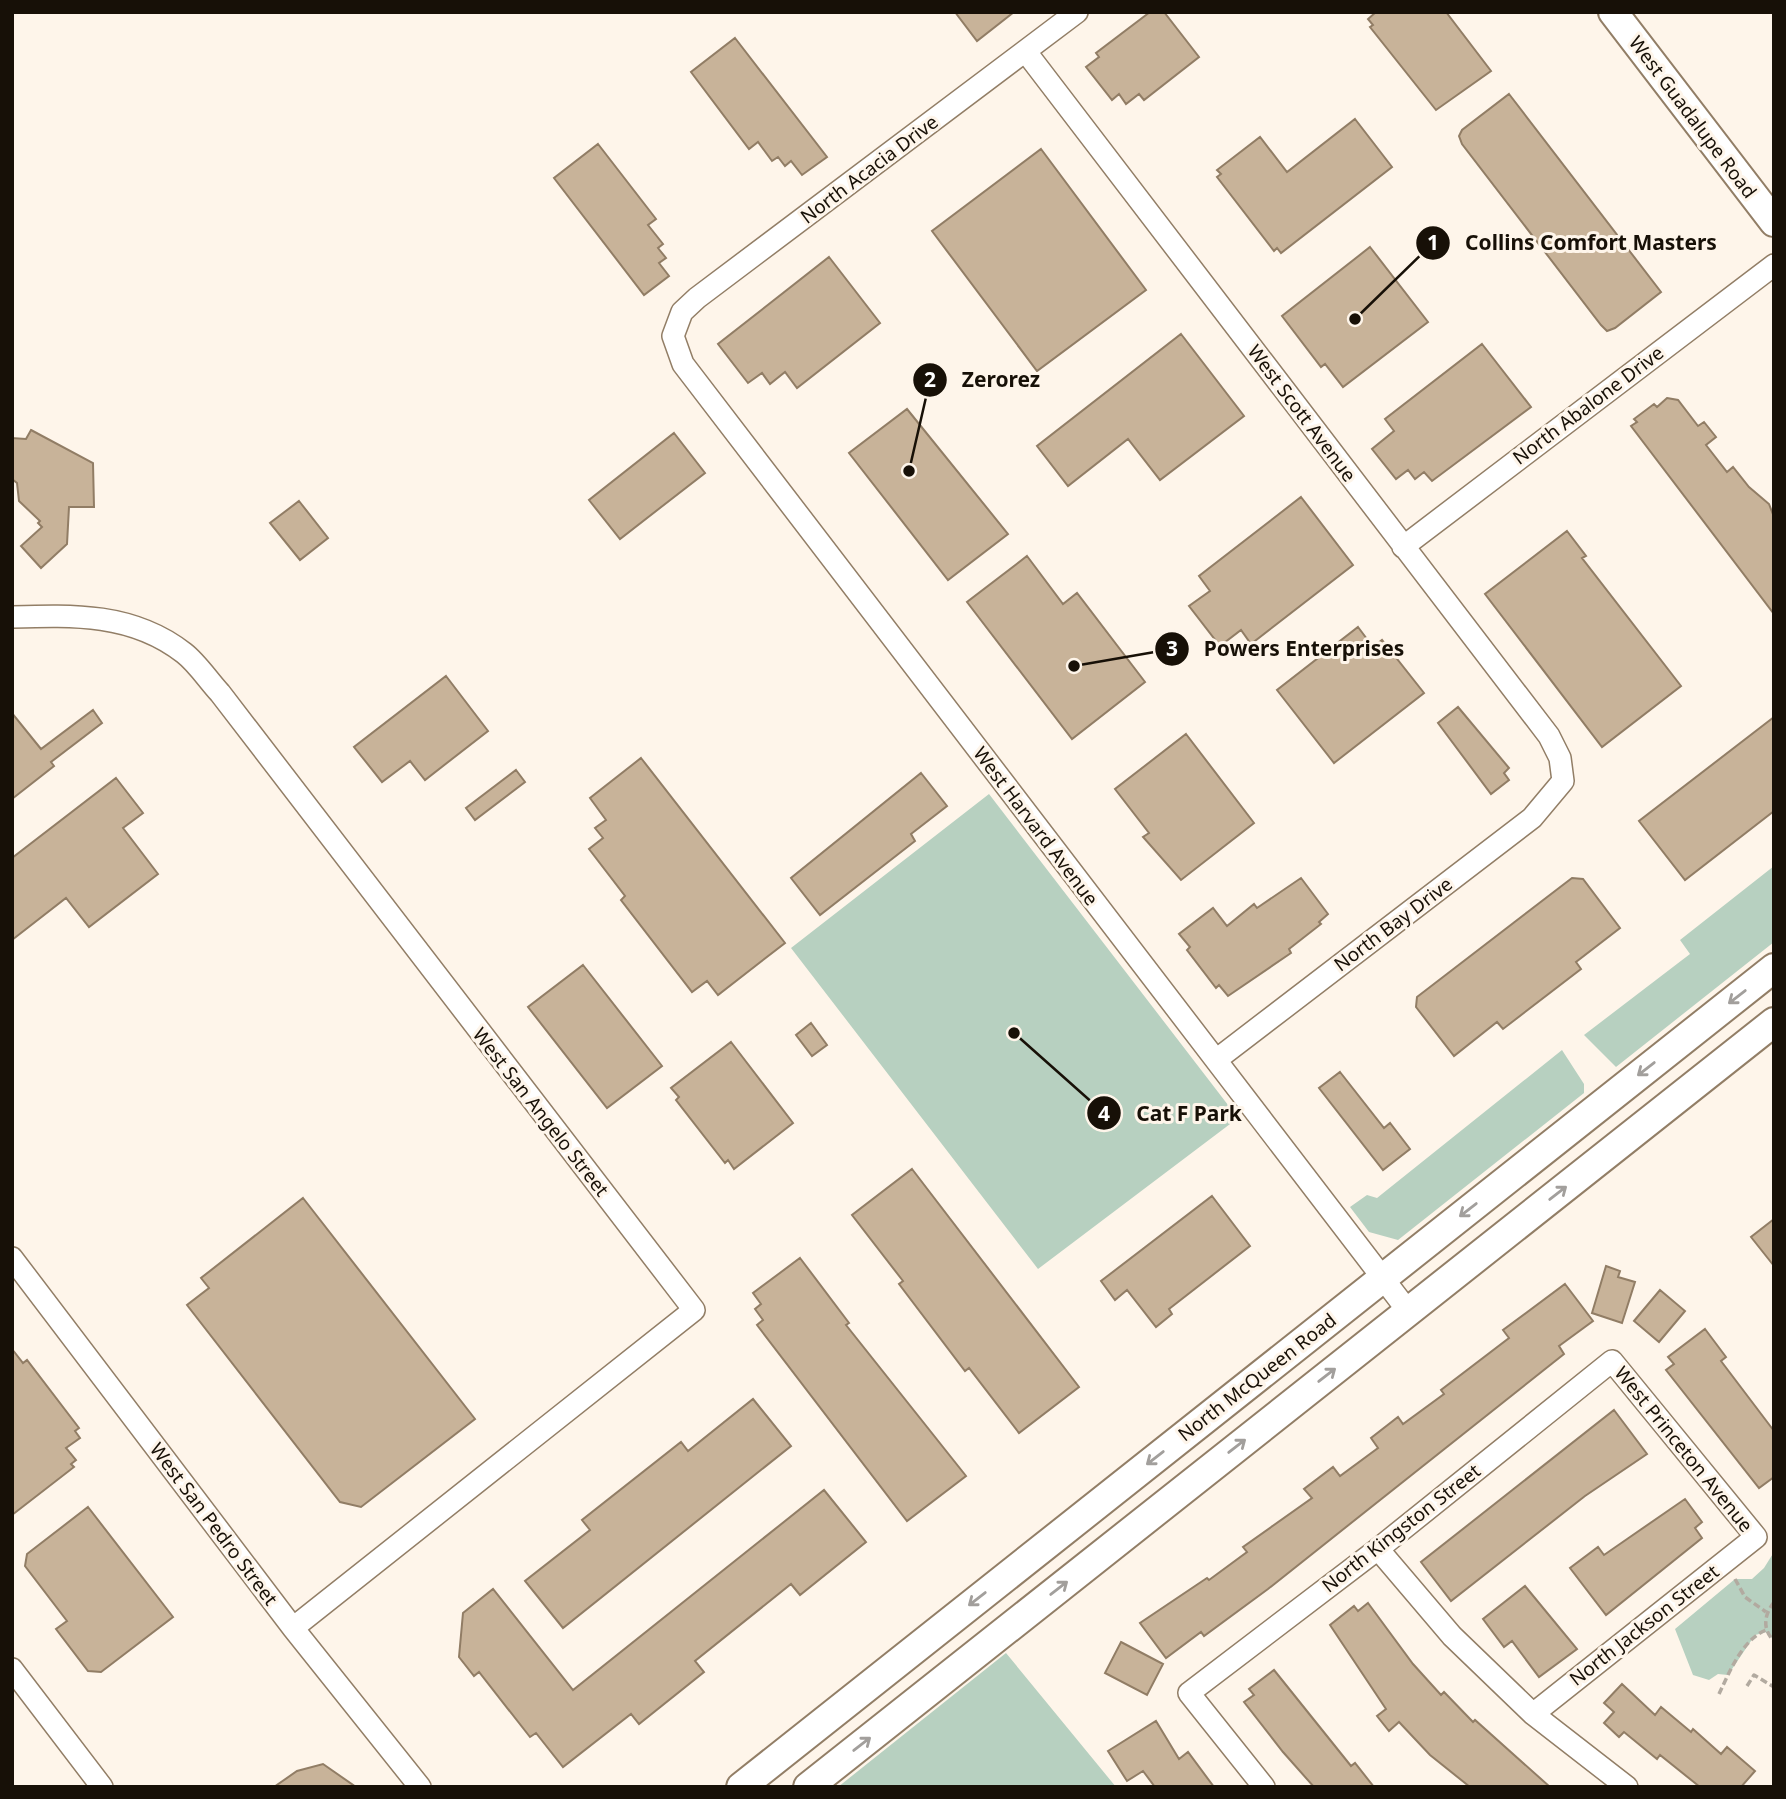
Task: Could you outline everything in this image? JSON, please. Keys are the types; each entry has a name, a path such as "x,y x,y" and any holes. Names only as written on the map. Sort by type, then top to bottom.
{"main road":[{"name":"West Guadalupe Road","path":"1613,12 1774,222"},
{"name":"North McQueen Road","path":"741,1787 1774,968"},
{"path":"808,1787 1774,1022"},
{"path":"1700,1027 1725,1060"}],"street":[{"name":"North Acacia Drive","path":"673,336 682,312 697,298 1077,12"},
{"name":"West Scott Avenue","path":"1026,52 1549,736 1560,758 1563,781"},
{"name":"North Abalone Drive","path":"1403,547 1774,265"},
{"name":"West Harvard Avenue","path":"673,336 681,361 1408,1311"},
{"name":"West San Angelo Street","path":"12,617 85,615 136,627 184,653 220,693 694,1310 293,1628"},
{"name":"North Bay Drive","path":"1216,1060 1532,818 1563,781"},
{"name":"West San Pedro Street","path":"12,1258 293,1628 420,1787"},
{"name":"West Princeton Avenue","path":"1612,1361 1756,1537"},
{"name":"North Kingston Street","path":"1264,1787 1189,1693 1377,1549 1612,1361"},
{"name":"North Jackson Street","path":"1533,1714 1756,1537"},
{"path":"1377,1549 1452,1636 1533,1714 1627,1787"},
{"path":"12,1669 102,1787"}],"path":[{"path":"1722,1563 1745,1597 1766,1612"},
{"path":"1774,1602 1766,1612 1766,1630 1774,1641"},
{"path":"1719,1694 1746,1644 1755,1635 1766,1630"},
{"path":"1747,1686 1754,1675 1774,1687"}],"green space":[{"path":"989,794 1238,1118 1038,1269 791,948"},
{"path":"1774,866 1774,942 1616,1067 1584,1035 1690,954 1680,940"},
{"path":"1562,1050 1584,1084 1584,1093 1398,1240 1369,1232 1350,1207 1367,1195 1377,1198"},
{"path":"1774,1552 1774,1641 1767,1632 1755,1635 1728,1675 1718,1674 1709,1680 1693,1675 1675,1629 1735,1579 1752,1579 1764,1568"},
{"path":"1006,1653 1116,1787 838,1787"}],"building":[{"path":"955,12 1014,12 977,41"},
{"path":"1150,12 1164,12 1199,57 1144,100 1139,94 1126,104 1119,94 1112,100 1086,67 1099,57 1096,53"},
{"path":"1376,12 1446,12 1491,71 1436,110 1370,27 1373,25 1368,19"},
{"path":"735,38 827,157 802,175 791,161 785,166 778,157 772,161 758,142 749,149 691,72"},
{"path":"1509,94 1661,292 1615,328 1607,331 1601,325 1462,144 1459,136 1462,130"},
{"path":"1355,119 1392,167 1281,253 1277,248 1274,251 1217,177 1221,174 1217,170 1260,137 1287,172"},
{"path":"598,144 656,219 648,225 663,244 658,248 666,258 659,263 669,276 644,295 554,178"},
{"path":"1041,149 1146,290 1037,371 932,231"},
{"path":"1370,247 1428,322 1343,387 1325,364 1321,367 1282,316"},
{"path":"829,257 880,323 797,388 785,372 770,384 762,373 748,383 718,344"},
{"path":"1181,334 1244,416 1160,480 1128,439 1068,486 1037,446"},
{"path":"1482,344 1531,407 1432,481 1424,472 1415,479 1408,470 1396,479 1372,449 1394,431 1385,419"},
{"path":"1667,398 1678,400 1698,426 1704,422 1716,437 1706,445 1727,472 1733,467 1749,487 1769,504 1774,517 1774,614 1631,426 1637,422 1634,419 1654,404 1657,407"},
{"path":"907,409 1008,534 948,580 849,453"},
{"path":"31,430 93,463 94,507 69,507 67,544 41,568 21,546 42,527 38,523 40,521 19,501 17,483 12,479 12,438 26,439"},
{"path":"674,433 705,473 620,539 589,500"},
{"path":"1301,497 1353,565 1251,644 1241,630 1220,646 1189,606 1210,591 1199,576"},
{"path":"299,501 328,538 300,560 270,523"},
{"path":"1567,531 1586,556 1582,558 1681,686 1602,747 1485,594"},
{"path":"1027,556 1063,604 1077,593 1145,682 1072,739 967,602"},
{"path":"1358,627 1373,647 1382,640 1424,693 1334,763 1277,690"},
{"path":"446,676 488,731 425,780 410,761 382,782 354,747"},
{"path":"1458,707 1509,768 1504,773 1509,780 1491,794 1438,723"},
{"path":"93,710 102,723 51,762 54,766 12,799 12,713 41,749"},
{"path":"1774,717 1774,811 1685,880 1639,821"},
{"path":"1186,734 1254,823 1181,880 1143,837 1149,833 1115,789"},
{"path":"641,758 785,943 718,995 707,981 692,992 621,900 625,896 589,849 603,838 595,828 606,820 590,798"},
{"path":"516,770 525,782 475,820 466,808"},
{"path":"921,773 947,806 911,834 915,841 820,915 791,878"},
{"path":"116,778 143,813 123,828 158,874 89,927 66,898 12,940 12,858"},
{"path":"1301,878 1328,914 1319,922 1321,924 1289,949 1291,953 1228,996 1219,985 1216,988 1187,950 1190,947 1179,934 1213,908 1227,926 1254,904 1257,908"},
{"path":"1572,878 1583,879 1620,928 1576,962 1581,969 1503,1029 1497,1022 1454,1056 1416,1007 1417,997"},
{"path":"583,965 662,1066 607,1108 528,1007"},
{"path":"811,1023 827,1045 812,1056 796,1035"},
{"path":"731,1042 793,1123 734,1169 728,1160 725,1163 676,1100 679,1097 671,1088"},
{"path":"1340,1072 1384,1128 1390,1123 1410,1149 1383,1170 1319,1088"},
{"path":"912,1169 1079,1387 1019,1433 969,1368 965,1371 899,1284 903,1281 852,1215"},
{"path":"1212,1196 1250,1246 1169,1309 1172,1314 1156,1327 1127,1290 1115,1300 1101,1281"},
{"path":"303,1198 475,1419 361,1507 340,1502 187,1305 209,1288 201,1278"},
{"path":"1774,1219 1774,1266 1751,1237"},
{"path":"800,1258 849,1323 846,1325 966,1476 907,1521 757,1325 763,1320 755,1309 761,1304 753,1293"},
{"path":"1606,1266 1620,1271 1618,1277 1635,1282 1622,1323 1592,1313"},
{"path":"1565,1284 1593,1321 1559,1346 1564,1354 1268,1589 1204,1636 1201,1632 1166,1658 1140,1623 1207,1578 1209,1580 1247,1552 1243,1547 1312,1498 1304,1489 1333,1467 1340,1476 1378,1448 1371,1438 1398,1417 1403,1424 1444,1394 1441,1390 1509,1338 1503,1330"},
{"path":"1660,1290 1685,1311 1659,1342 1634,1321"},
{"path":"1705,1329 1726,1357 1721,1361 1774,1431 1774,1477 1759,1488 1666,1370 1674,1364 1668,1357"},
{"path":"12,1349 23,1363 27,1360 79,1428 75,1431 80,1438 66,1448 76,1460 71,1464 74,1467 12,1515"},
{"path":"753,1399 791,1446 563,1628 525,1581 590,1530 582,1520 681,1442 688,1451"},
{"path":"1614,1410 1647,1454 1585,1496 1451,1601 1421,1562"},
{"path":"824,1490 866,1542 800,1595 791,1584 695,1661 704,1672 639,1724 631,1714 563,1767 536,1733 530,1737 479,1672 474,1676 459,1657 463,1613 493,1589 573,1690"},
{"path":"1685,1499 1702,1522 1695,1528 1702,1538 1606,1615 1570,1568 1598,1547 1604,1555"},
{"path":"88,1507 173,1617 101,1672 88,1671 56,1629 67,1621 25,1566 27,1554"},
{"path":"1525,1586 1577,1649 1539,1677 1512,1641 1504,1647 1483,1619"},
{"path":"1368,1603 1413,1664 1441,1695 1444,1692 1473,1722 1475,1720 1550,1787 1470,1787 1430,1755 1399,1722 1389,1731 1377,1716 1386,1709 1330,1625 1354,1606 1358,1611"},
{"path":"1121,1642 1163,1664 1147,1695 1105,1673"},
{"path":"1274,1670 1351,1766 1355,1763 1374,1787 1314,1787 1283,1752 1244,1702 1254,1695 1249,1689"},
{"path":"1622,1684 1655,1715 1661,1707 1691,1732 1693,1729 1721,1754 1727,1747 1755,1771 1741,1787 1700,1787 1660,1755 1657,1759 1624,1732 1619,1737 1604,1723 1614,1712 1604,1703"},
{"path":"1156,1721 1179,1759 1188,1752 1214,1787 1155,1787 1143,1771 1127,1781 1108,1751"},
{"path":"323,1764 356,1787 274,1787 297,1771"}],"place":[{"name":"Collins Comfort Masters","path":"1355,319"},
{"name":"Zerorez","path":"909,471"},
{"name":"Powers Enterprises","path":"1074,666"},
{"name":"Cat F Park","path":"1014,1033"}]}
